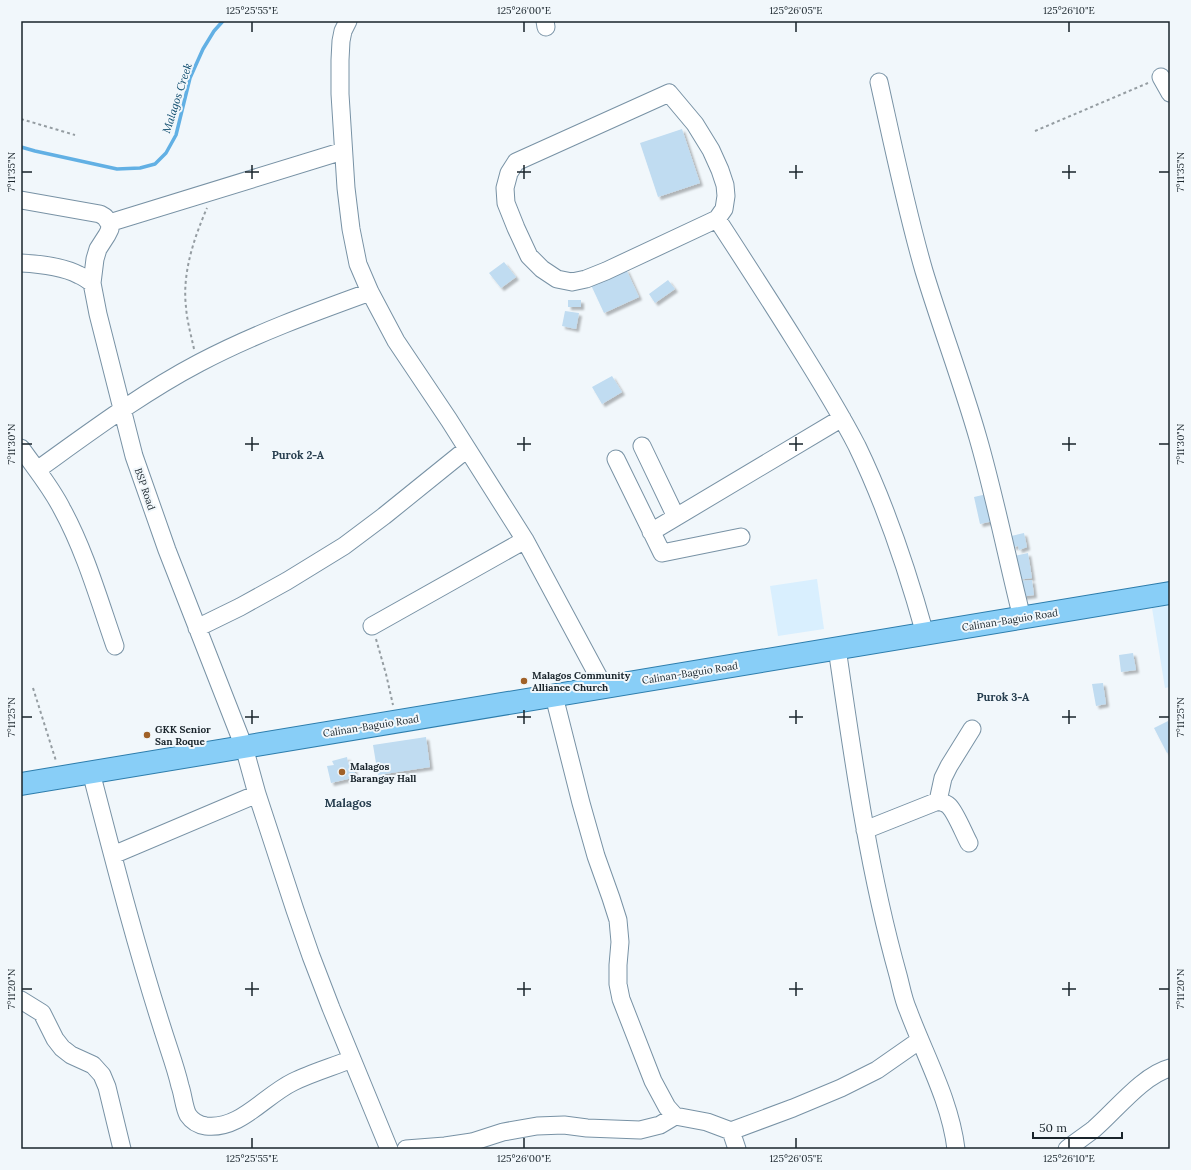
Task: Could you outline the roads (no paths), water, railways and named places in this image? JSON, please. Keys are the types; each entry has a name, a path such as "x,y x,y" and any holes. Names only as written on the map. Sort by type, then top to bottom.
{"main road":[{"name":"Calinan-Baguio Road","path":"21,784 1170,593"}],"street":[{"path":"348,21 343,32 340,60 340,94 346,188 351,229 358,264 370,292 396,341 467,449 524,540 604,687"},
{"path":"1161,77 1170,93"},
{"path":"879,82 899,175 924,270 978,438 998,514 1022,618"},
{"path":"669,93 696,124 711,150 726,185 724,209 717,219 606,271 586,279 572,282 558,279 542,269 529,256 506,203 505,188 509,173 516,162 669,93"},
{"path":"21,200 100,214 105,217 109,223 343,151"},
{"path":"717,219 818,377 842,418 869,472 890,523 905,565 925,634"},
{"name":"BSP Road","path":"109,223 110,229 98,249 95,259 92,283 98,314 134,456 166,550 244,747 257,794 295,910 331,1008 389,1149"},
{"path":"21,263 44,265 61,269 78,274 92,283"},
{"path":"37,470 122,410 198,364 291,320 370,292"},
{"path":"651,532 842,418"},
{"path":"642,446 676,517"},
{"path":"21,448 62,509 80,547 115,646"},
{"path":"197,628 267,592 344,546 384,516 467,449"},
{"path":"616,459 662,553 741,537"},
{"path":"372,626 524,540"},
{"path":"837,648 865,830 883,914 907,1008 947,1107 956,1149"},
{"path":"554,696 583,811 596,856 618,920 620,942 618,984 621,1000 653,1081 667,1107 675,1116 707,1122 731,1131 841,1088 877,1070 920,1040"},
{"path":"938,801 943,778 972,729"},
{"path":"91,772 158,1016 179,1080 188,1115 199,1124 206,1126 216,1126 229,1123 248,1114 275,1092 289,1084 352,1059"},
{"path":"113,855 257,794"},
{"path":"865,830 938,801 949,805 969,843"},
{"path":"21,1000 42,1013 55,1039 62,1048 71,1055 93,1065 102,1075 107,1087 122,1149"},
{"path":"1067,1149 1094,1128 1148,1079 1170,1068"},
{"path":"406,1149 472,1142 503,1132 537,1126 564,1125 640,1130 660,1125 675,1116"},
{"path":"731,1131 737,1149"}],"waterway":[{"name":"Malagos Creek","path":"21,147 117,169 140,168 155,164 166,153 176,135 190,78 203,49 214,31 223,21"}],"place":[{"name":"Malagos Community Alliance Church","path":"524,681"},
{"name":"GKK Senior San Roque","path":"147,735"},
{"name":"Malagos Barangay Hall","path":"342,772"}],"district":[{"name":"Purok 2-A","path":"298,455"},
{"name":"Purok 3-A","path":"1003,697"},
{"name":"Malagos","path":"348,802"}]}
